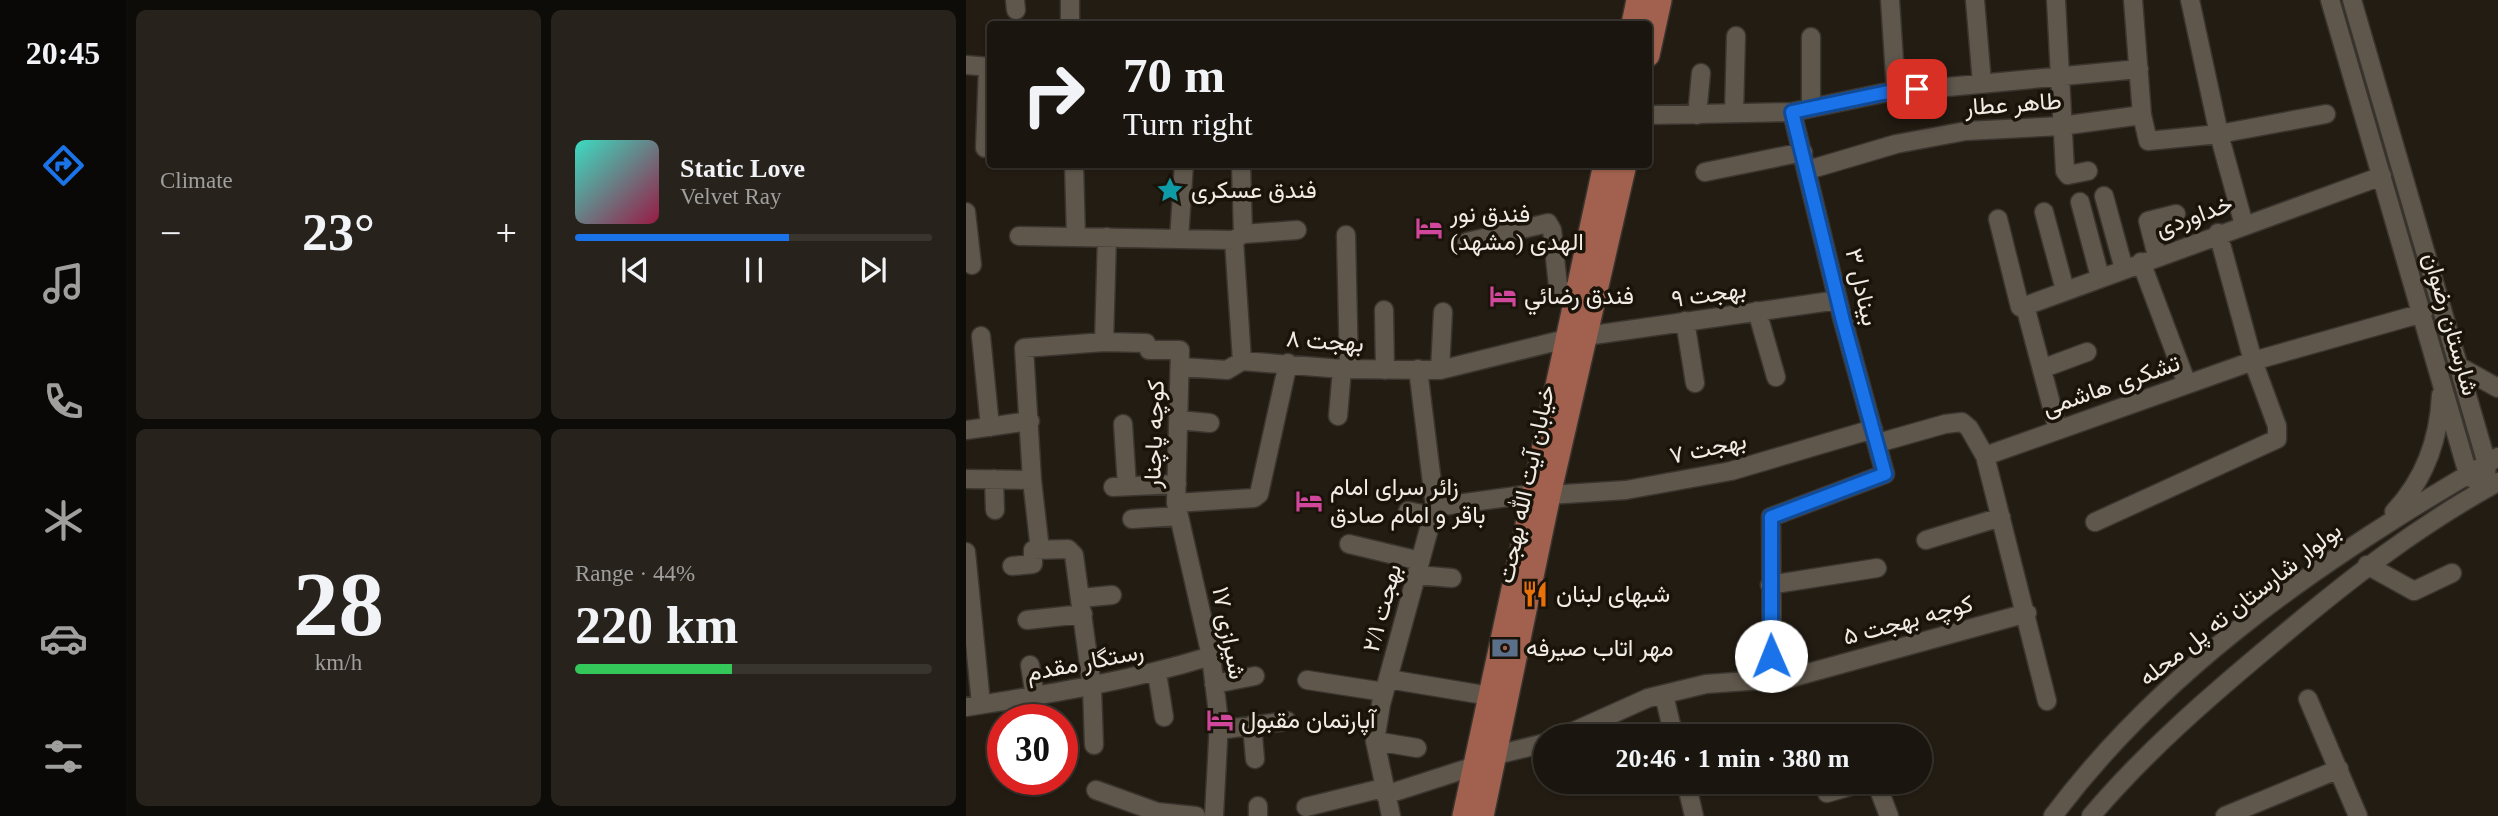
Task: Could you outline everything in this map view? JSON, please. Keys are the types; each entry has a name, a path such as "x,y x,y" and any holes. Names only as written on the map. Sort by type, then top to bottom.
{"main road":[{"path":"1634,21 1638,0"},
{"path":"1652,37 1660,0"},
{"name":"خیابان آیت الله بهجت","path":"1576,338 1577,295 1604,168"},
{"name":"خیابان آیت الله بهجت","path":"1482,816 1490,696 1576,338 1624,168"},
{"name":"خیابان آیت الله بهجت","path":"1464,816 1485,761 1540,495"}],"street":[{"path":"1070,0 1070,21"},
{"path":"1890,0 1896,91"},
{"path":"1975,0 1982,83"},
{"path":"2056,0 2062,76 2061,126 2066,174 2088,171"},
{"path":"2133,0 2142,115 2148,142 2219,134 2326,114"},
{"path":"2190,0 2219,134 2244,225"},
{"name":"شارستان رضوان","path":"2330,0 2468,474"},
{"name":"شارستان رضوان","path":"2352,0 2460,367 2492,460 2492,485"},
{"path":"1734,113 1737,36"},
{"path":"1811,37 1811,108"},
{"path":"966,65 987,67"},
{"path":"1652,115 1792,112 1896,91 2139,69"},
{"path":"1697,115 1701,73"},
{"name":"بینادل ۳","path":"1770,585 1771,517 1885,474 1838,300 1792,112"},
{"name":"طاهر عطار","path":"1808,170 1896,144 1966,131 2061,126 2142,115"},
{"path":"966,147 987,148"},
{"path":"1705,173 1803,152"},
{"path":"1074,168 1076,237"},
{"path":"1179,239 1184,168"},
{"path":"1241,168 1239,237 1242,360"},
{"name":"خداوردی","path":"2022,307 2218,233 2382,176"},
{"path":"2104,197 2124,269"},
{"path":"2080,202 2100,277"},
{"path":"966,212 972,265"},
{"path":"2044,212 2065,290"},
{"path":"2176,214 2148,221 2149,259 2187,384"},
{"path":"1998,219 2022,307 2044,368 2058,430"},
{"path":"1467,242 1548,223 1552,230 1558,286 1567,294 1577,295"},
{"path":"1019,236 1179,239 1239,237 1297,230"},
{"path":"2095,522 2277,439 2277,426 2253,361 2218,233"},
{"path":"1338,416 1345,369 1346,235"},
{"path":"1104,342 1107,237"},
{"name":"بهجت ۹","path":"1576,338 1838,300"},
{"path":"1384,310 1385,370"},
{"path":"1440,370 1443,312"},
{"path":"1757,312 1776,377"},
{"name":"تشکری هاشمی","path":"1985,456 2253,361 2423,313"},
{"path":"1685,321 1695,383"},
{"path":"981,336 990,427"},
{"name":"بهجت ۸","path":"1181,367 1227,370 1242,360 1345,369 1440,370 1576,338"},
{"path":"1040,550 1032,480 1024,348 1104,342 1146,343 1149,350 1177,348 1182,353 1181,367"},
{"path":"2044,368 2087,352"},
{"path":"1132,519 1254,498 1259,494 1289,363"},
{"name":"کوچه پاچنار","path":"1177,510 1181,367"},
{"path":"2460,367 2498,388"},
{"name":"بهجت ۲/۱","path":"1386,806 1375,741 1386,685 1434,512 1418,369"},
{"path":"2380,527 2408,497 2428,461 2440,422 2442,381"},
{"path":"1179,420 1210,423"},
{"path":"966,430 1030,421"},
{"name":"بهجت ۷","path":"1434,512 1540,495 1626,489 1731,471 1876,436 1962,422 1969,428 1985,456"},
{"path":"1123,424 1120,487 1177,484"},
{"path":"1985,456 2027,613 2047,701"},
{"name":"بولوار شارستان ته پل محله","path":"2053,816 2108,746 2181,676 2294,587 2380,527 2492,460"},
{"path":"2468,474 2492,485"},
{"path":"966,479 1032,480"},
{"path":"994,479 995,510"},
{"name":"بولوار شارستان ته پل محله","path":"2091,816 2131,769 2203,701 2367,565 2492,485"},
{"name":"شیرازی ۱۷","path":"1177,510 1211,656 1219,730 1214,816"},
{"path":"1408,511 1434,512"},
{"path":"1926,540 2001,517"},
{"path":"1349,544 1452,578"},
{"path":"1012,566 1033,564 1032,550 1071,551 1082,606 1092,687 1094,745"},
{"path":"966,552 974,706"},
{"path":"2367,565 2414,591 2452,573"},
{"path":"1772,680 1770,585 1877,568"},
{"path":"1027,620 1112,595"},
{"name":"کوچه بهجت ۵","path":"1590,724 1648,698 1706,684 1802,676 2027,613"},
{"name":"رستگار مقدم","path":"1024,704 1035,697 1157,673 1211,656"},
{"path":"1030,665 1035,697"},
{"path":"1157,673 1164,716"},
{"path":"1214,684 1255,676"},
{"path":"1307,680 1490,696"},
{"path":"1664,695 1671,724"},
{"path":"2308,699 2358,816"},
{"path":"1219,730 1287,721"},
{"path":"1252,726 1255,760"},
{"path":"1375,741 1417,748"},
{"path":"1306,807 1386,806 1485,761 1533,747"},
{"path":"2225,816 2339,769"},
{"path":"1096,790 1157,812 1196,816"},
{"path":"1689,794 1694,816"},
{"path":"1881,794 1889,816"}],"place":[{"name":"فندق عسکری","path":"1170,190"},
{"name":"فندق نور الهدى (مشهد)","path":"1429,228"},
{"name":"فندق رضائي","path":"1503,296"},
{"name":"زائر سرای امام باقر و امام صادق","path":"1309,501"},
{"name":"شبهای لبنان","path":"1535,594"},
{"name":"مهر اتاب صيرفه","path":"1505,648"},
{"name":"آپارتمان مقبول","path":"1220,720"}],"route":[{"path":"1771,656 1771,517 1885,474 1843,321 1831,262 1792,112 1883,93 1917,89"}]}
